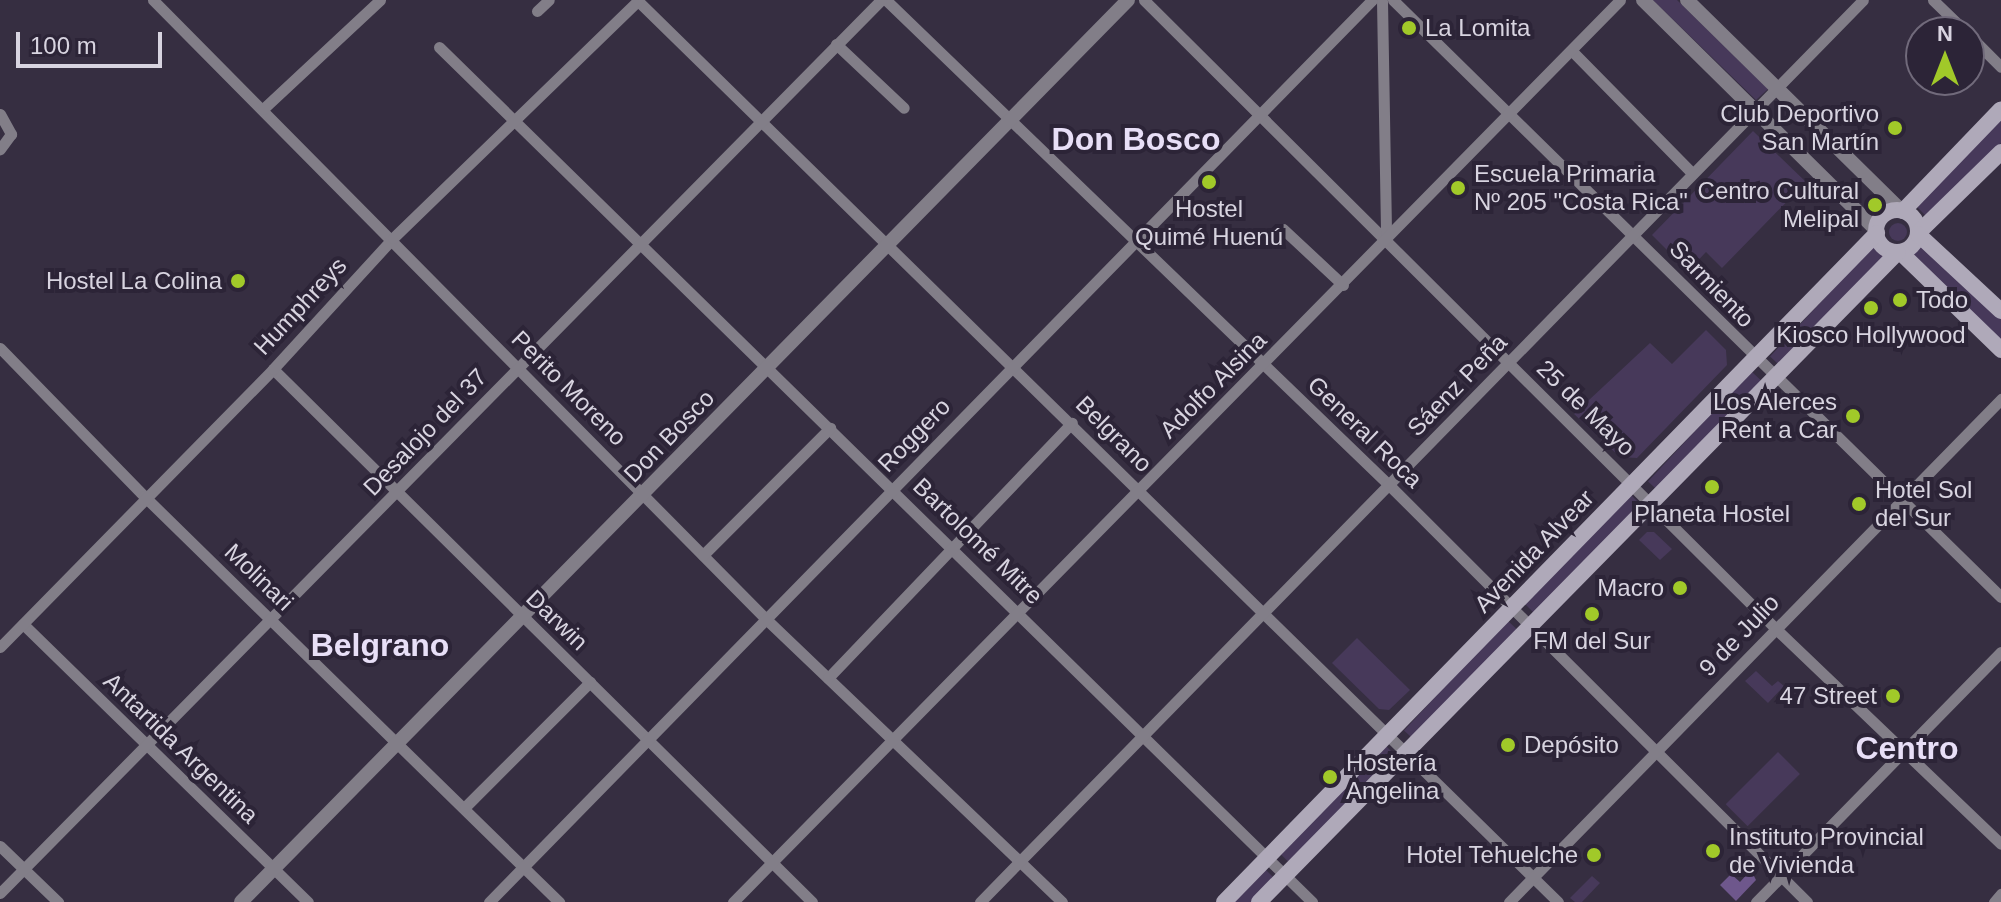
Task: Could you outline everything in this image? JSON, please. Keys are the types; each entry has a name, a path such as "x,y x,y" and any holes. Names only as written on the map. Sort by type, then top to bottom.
{"main road":[{"path":"2001,109 1902,211 1883,216 1877,232 1885,248 1899,252 2001,350"},
{"path":"1899,252 1910,248 1918,234 2001,152"},
{"path":"1902,211 1913,217 1918,234 2001,311"},
{"name":"Avenida Alvear","path":"1224,902 1877,232"},
{"name":"Avenida Alvear","path":"1259,902 1899,252"}],"street":[{"name":"Perito Moreno","path":"153,0 393,238 767,620 1062,902"},
{"path":"263,109 380,0"},
{"path":"537,11 549,0"},
{"name":"Belgrano","path":"638,0 1558,902"},
{"name":"Humphreys","path":"0,647 144,496 273,369 393,238 638,0"},
{"name":"Desalojo del 37","path":"0,893 761,119 884,0"},
{"name":"General Roca","path":"884,0 1390,486 1807,902"},
{"name":"Don Bosco","path":"241,902 1128,0"},
{"name":"25 de Mayo","path":"1144,0 1776,629 2001,844"},
{"path":"1382,0 1386,241"},
{"name":"Roggero","path":"489,902 1013,365 1260,116 1382,0"},
{"name":"Sarmiento","path":"1382,0 1634,236 1754,358 2001,597"},
{"name":"Adolfo Alsina","path":"733,902 1264,366 1620,0"},
{"path":"1643,0 1877,232"},
{"path":"1687,0 1902,211"},
{"name":"Sáenz Peña","path":"980,902 1863,0"},
{"path":"1933,0 1949,16"},
{"path":"836,44 904,108"},
{"name":"Bartolomé Mitre","path":"439,47 639,245 954,547 1312,902"},
{"path":"1572,51 1692,173"},
{"path":"1985,51 2001,67"},
{"path":"0,114 11,134 0,149"},
{"path":"1283,229 1343,285"},
{"name":"Molinari","path":"0,348 144,496 398,741 559,902"},
{"name":"Darwin","path":"273,369 812,902"},
{"name":"9 de Julio","path":"1509,902 2001,399"},
{"path":"828,678 1072,423"},
{"path":"703,555 830,428"},
{"name":"Antartida Argentina","path":"23,624 308,902"},
{"path":"1756,902 2001,652"},
{"path":"465,807 590,682"},
{"path":"0,846 58,902"},
{"path":"1994,902 2001,894"}],"shaded area":[{"path":"1653,0 1677,0 1768,89 1756,100"},
{"path":"2001,119 2001,143 1928,218 1916,206"},
{"path":"1753,131 1806,182 1722,268 1706,252 1688,271 1652,235"},
{"path":"1898,223 1907,232 1898,241 1889,232"},
{"path":"1922,243 2001,319 2001,343 1911,255"},
{"path":"1873,246 1885,257 1782,367 1770,356"},
{"path":"1706,330 1726,350 1727,365 1637,458 1620,457 1574,414 1650,343 1672,364"},
{"path":"1751,371 1763,382 1660,492 1648,481"},
{"path":"1630,494 1642,506 1535,614 1523,601"},
{"path":"1647,532 1654,532 1672,549 1660,560 1639,540"},
{"path":"1507,620 1519,631 1416,741 1404,730"},
{"path":"1357,638 1410,690 1389,710 1379,709 1332,663"},
{"path":"1756,671 1772,686 1778,681 1784,686 1768,703 1745,681"},
{"path":"1385,745 1397,757 1290,864 1278,852"},
{"path":"1778,752 1800,774 1748,826 1726,804"},
{"path":"1264,868 1276,880 1254,902 1230,902"},
{"path":"1751,870 1756,880 1736,901 1720,885 1731,874 1740,882"},
{"path":"1592,876 1600,883 1582,902 1570,898"}],"place":[{"name":"La Lomita","path":"1409,28"},
{"name":"Club Deportivo San Martín","path":"1895,128"},
{"name":"Hostel Quimé Huenú","path":"1209,182"},
{"name":"Escuela Primaria Nº 205 \"Costa Rica\"","path":"1458,188"},
{"name":"Centro Cultural Melipal","path":"1875,205"},
{"name":"Hostel La Colina","path":"238,281"},
{"name":"Todo","path":"1900,300"},
{"name":"Kiosco Hollywood","path":"1871,308"},
{"name":"Los Alerces Rent a Car","path":"1853,416"},
{"name":"Planeta Hostel","path":"1712,487"},
{"name":"Hotel Sol del Sur","path":"1859,504"},
{"name":"Macro","path":"1680,588"},
{"name":"FM del Sur","path":"1592,614"},
{"name":"47 Street","path":"1893,696"},
{"name":"Depósito","path":"1508,745"},
{"name":"Hostería Angelina","path":"1330,777"},
{"name":"Instituto Provincial de Vivienda","path":"1713,851"},
{"name":"Hotel Tehuelche","path":"1594,855"}],"district":[{"name":"Don Bosco","path":"1136,139"},
{"name":"Belgrano","path":"380,645"},
{"name":"Centro","path":"1907,748"}]}
